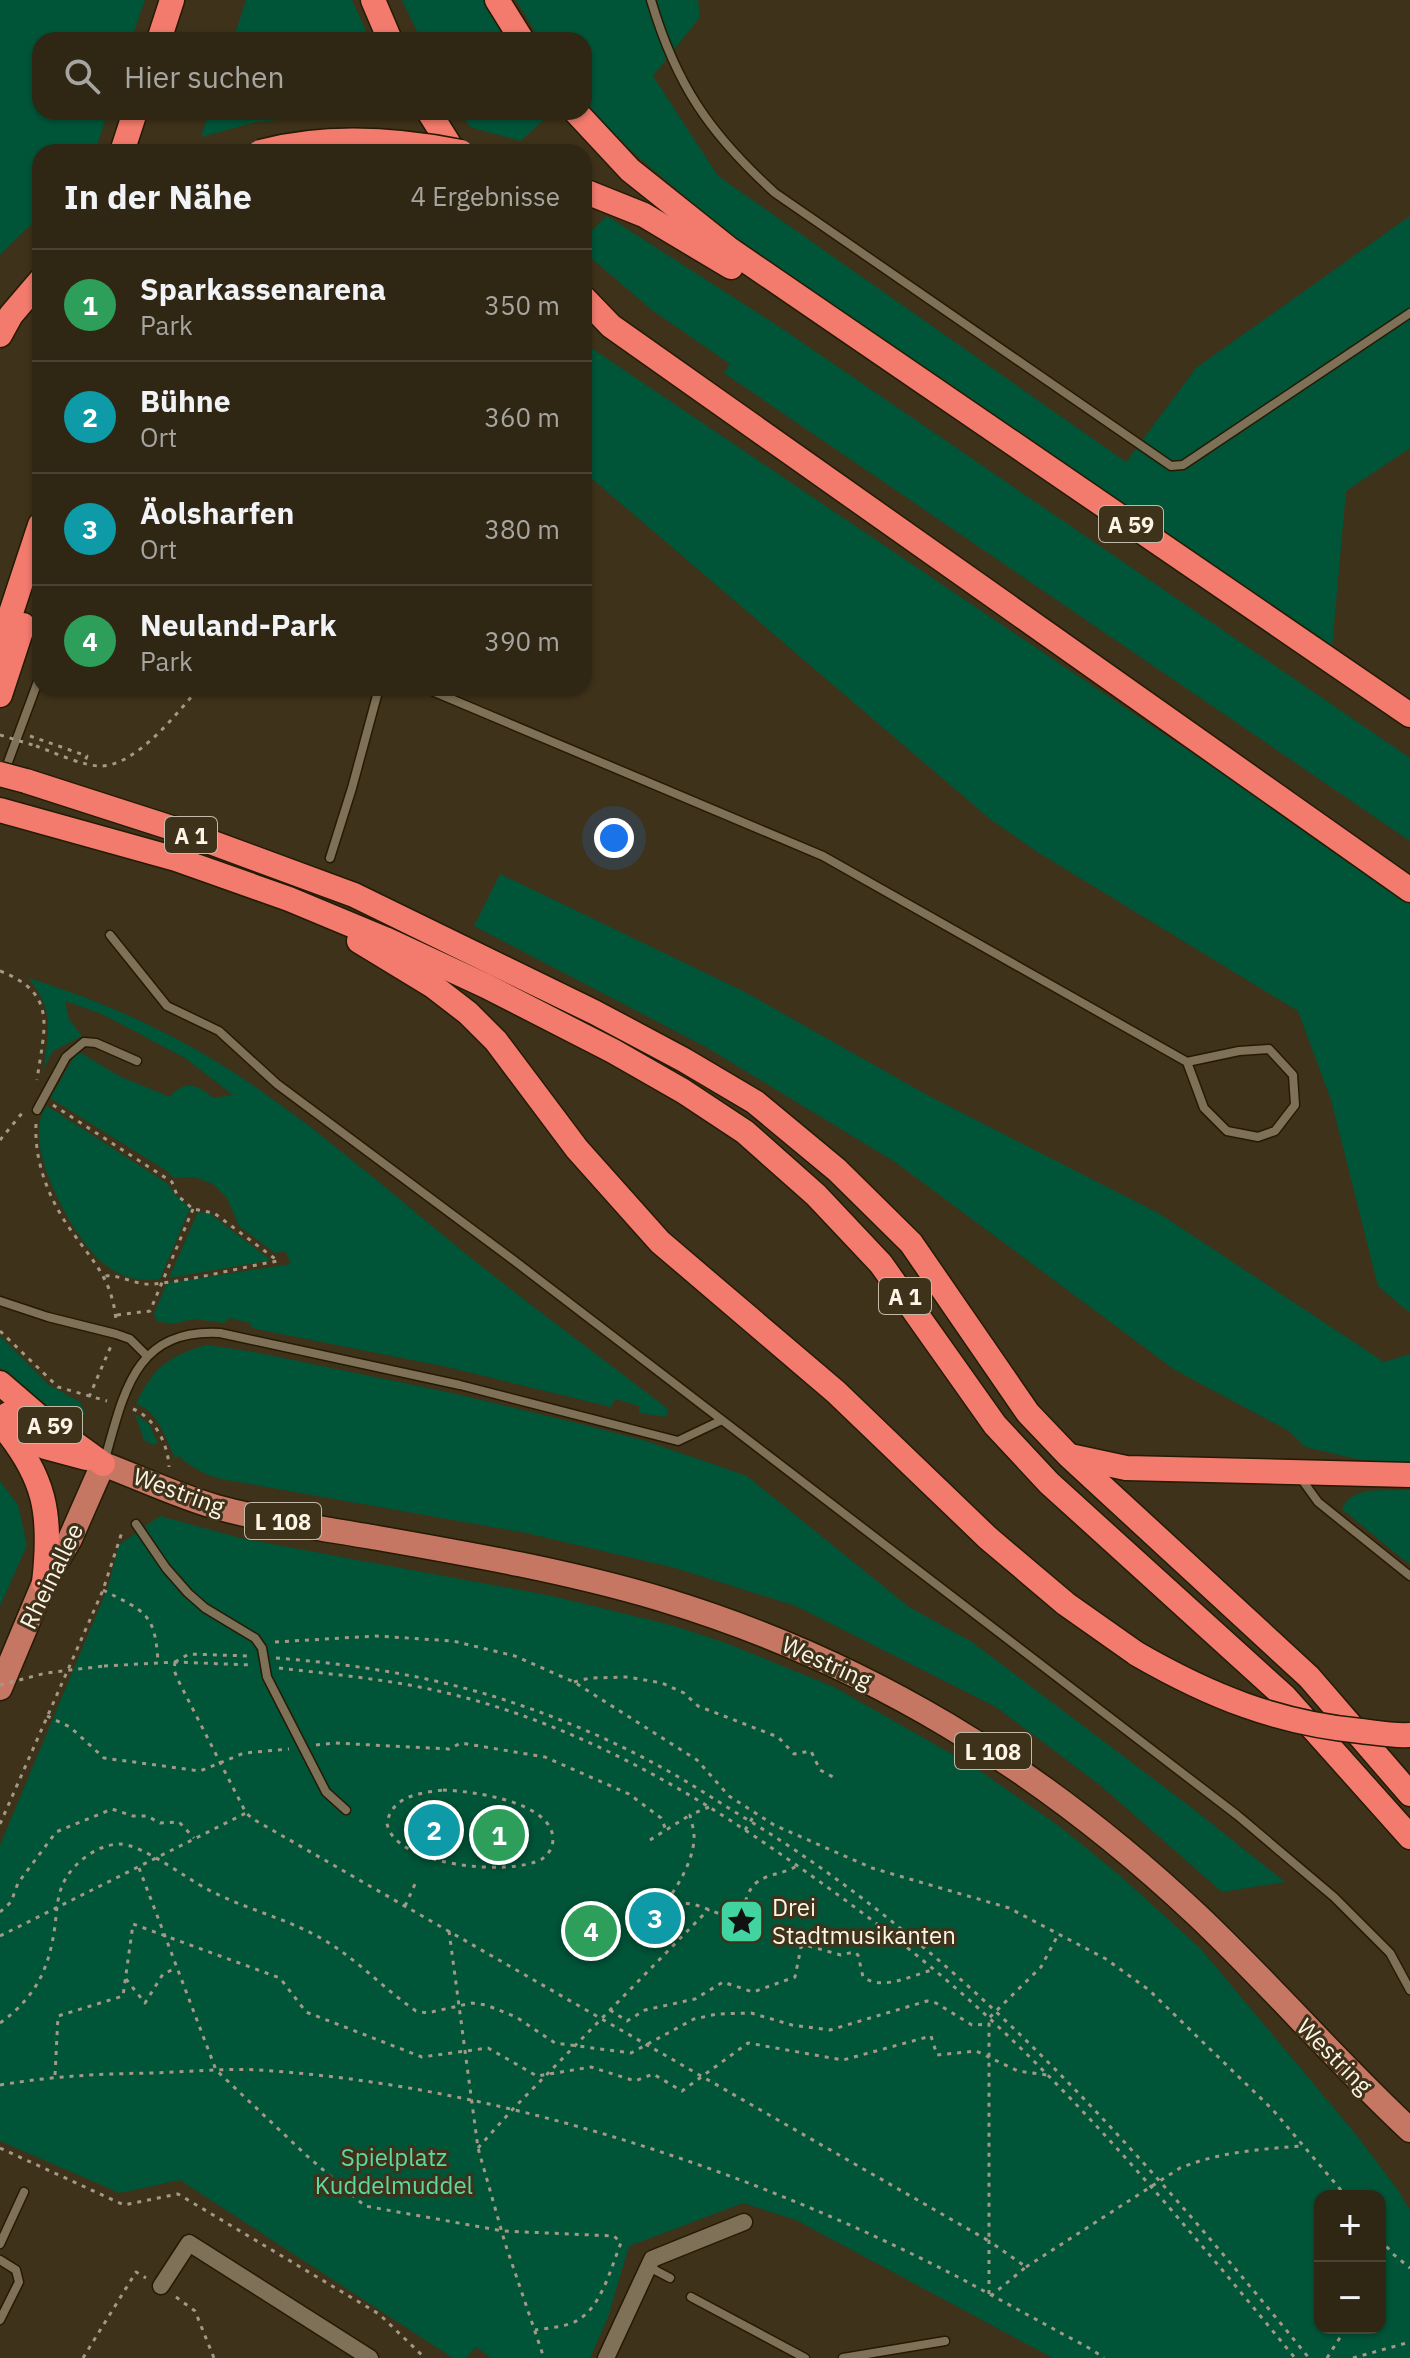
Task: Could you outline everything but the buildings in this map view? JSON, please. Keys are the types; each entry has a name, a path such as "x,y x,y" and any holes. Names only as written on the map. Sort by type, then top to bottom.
{"highway":[{"path":"150,32 160,0"},
{"path":"162,32 172,0"},
{"path":"373,0 387,32"},
{"path":"497,0 517,32"},
{"path":"113,144 121,120"},
{"path":"125,144 132,120"},
{"path":"434,120 449,144"},
{"name":"A 59","path":"583,120 630,170 729,249 1410,715"},
{"path":"306,144 354,141 404,144"},
{"path":"592,194 644,215 922,381"},
{"path":"0,335 11,315 32,290"},
{"path":"592,306 611,326 1410,890"},
{"path":"592,320 611,326"},
{"path":"0,646 32,549"},
{"path":"0,695 32,600"},
{"name":"A 1","path":"0,774 175,829 354,895 594,1012 755,1102 837,1170 911,1243 1028,1413 1069,1456 1309,1677 1410,1794"},
{"name":"A 1","path":"9,812 176,859 289,899 385,939 515,1001 683,1091 745,1132 816,1195 881,1264 995,1425 1049,1483 1285,1697 1410,1837"},
{"path":"289,899 433,986 468,1013 496,1041 577,1149 660,1242 836,1392 988,1538 1066,1604 1137,1654 1235,1703 1285,1720 1346,1730 1410,1735"},
{"name":"A 59","path":"0,1383 44,1421 103,1464"},
{"path":"0,1407 45,1447 103,1464"},
{"path":"0,1423 21,1448 38,1482 49,1542 44,1583"},
{"path":"1069,1456 1126,1468 1410,1475"}],"main road":[{"name":"Westring","path":"103,1464 214,1506 248,1515 468,1555 635,1592 715,1616 797,1648 886,1689 988,1748 1119,1845 1251,1968 1301,2023 1410,2130"},
{"name":"Rheinallee","path":"0,1687 44,1583 70,1539 103,1464"}],"street":[{"path":"606,2358 652,2259 744,2222"},
{"path":"161,2286 189,2243 370,2358"}],"lane":[{"path":"651,0 661,34 689,94 714,132 751,172 775,193 1171,466 1183,465 1410,313"},
{"path":"0,785 33,696"},
{"path":"330,858 377,696"},
{"path":"444,696 823,856 1187,1062 1204,1108 1227,1131 1258,1137 1275,1131 1295,1105 1293,1075 1269,1049 1239,1051 1187,1062"},
{"path":"110,935 167,1006 219,1031 277,1084 512,1259 1237,1815 1346,1908 1390,1953 1410,1990"},
{"path":"33,1108 43,1099 66,1057 84,1042 96,1043 137,1061"},
{"path":"0,1301 130,1339 147,1356"},
{"path":"103,1464 120,1405 132,1378 147,1356 165,1342 184,1334 220,1333 460,1385 678,1441 720,1421"},
{"path":"1297,1473 1318,1502 1410,1576"},
{"path":"136,1524 166,1568 188,1593 205,1608 255,1638 264,1657 267,1677 326,1792 346,1810"},
{"path":"0,2244 24,2192"},
{"path":"0,2260 16,2270 19,2282 0,2320"},
{"path":"649,2267 670,2278"},
{"path":"691,2297 805,2358"},
{"path":"843,2358 945,2341"}],"path":[{"path":"0,735 100,767 120,763 157,734 192,696"},
{"path":"25,734 87,756 85,762"},
{"path":"0,971 22,980 42,1004 43,1035 36,1089"},
{"path":"43,1099 172,1182 177,1195 193,1209 214,1213 278,1261 149,1285 109,1274 105,1276"},
{"path":"0,1140 33,1108"},
{"path":"33,1108 38,1153 49,1191 62,1218 105,1276 112,1293 116,1334 89,1397"},
{"path":"116,1315 150,1311 193,1209"},
{"path":"0,1331 58,1387 146,1414 167,1450 170,1464 163,1487"},
{"path":"0,1824 105,1585"},
{"path":"103,1590 148,1615 156,1638 158,1662"},
{"path":"264,1657 275,1642 376,1636 453,1641 515,1656 574,1682 697,1760 729,1796 774,1825 872,1868 1009,1908 1106,1959 1149,1990 1273,2110 1340,2190"},
{"path":"175,1662 189,1654 264,1657 327,1662 399,1674 503,1699 556,1718 657,1764 855,1893 997,2011 1100,2116 1235,2267 1309,2358"},
{"path":"0,1687 46,1673 104,1666 264,1657 458,1695 550,1727 651,1771 798,1865 933,1969 989,2018 1047,2075 1151,2187 1295,2358"},
{"path":"175,1662 178,1680 246,1813 989,2241 1026,2267"},
{"path":"574,1682 590,1678 628,1677 662,1683 684,1693 698,1706 778,1737 794,1754 811,1751 820,1770 835,1778"},
{"path":"47,1716 70,1727 104,1758 200,1771 244,1753 334,1743 449,1749 461,1743 545,1757 629,1794 661,1818 666,1830"},
{"path":"443,1790 489,1795 534,1812 552,1832 554,1842 550,1851 544,1858 530,1863 478,1868 440,1860 393,1838 388,1830 388,1815 402,1800 424,1792 443,1790"},
{"path":"650,1840 709,1807"},
{"path":"0,1912 11,1902 18,1883 56,1832 112,1809 133,1816 147,1816 160,1823 179,1822 194,1838"},
{"path":"0,1936 246,1813"},
{"path":"745,1830 755,1814"},
{"path":"690,1815 694,1835 681,1876 664,1905 658,1912 650,1913 643,1919 639,1928 649,1927 670,1908 698,1903 719,1914 736,1916 741,1912 751,1887 759,1880 768,1875 788,1872 798,1865"},
{"path":"0,2023 18,2010 39,1982 49,1959 60,1889 66,1877 76,1864 99,1849 120,1844 145,1851 211,1891 322,1939 416,2011 427,2013 472,2003 502,2010 555,2043 631,2053 694,2019 717,2014 751,2013 792,2025 830,2030 869,2020 920,2001 936,2003 972,2025 989,2024"},
{"path":"139,1868 216,2070 365,2206 503,2231 614,2236 621,2243 603,2289 587,2314 576,2322 535,2330"},
{"path":"405,1906 415,1884"},
{"path":"478,2148 709,1909"},
{"path":"55,2075 58,2016 123,1996 133,1924 280,1978 306,2012 422,2057 488,2048 537,2076 591,2067 635,2081 653,2074 682,2091 748,2043 843,2060 931,2036 937,2055 976,2051 1018,2071 1047,2075"},
{"path":"449,1931 478,2148 544,2358"},
{"path":"990,2294 989,2018 1041,1967 1059,1933"},
{"path":"610,2010 627,2021 645,2010 695,1999 723,1982 753,1992 795,1977 801,1947 805,1945 841,1955 854,1952 858,1955 863,1977 876,1983 888,1983 933,1969"},
{"path":"125,1979 145,2003 163,1974 176,1968"},
{"path":"0,2085 55,2075 216,2070 309,2074 412,2088 470,2100 591,2131 780,2196 893,2244 1104,2358"},
{"path":"990,2294 1026,2267 1180,2168 1233,2153 1304,2146"},
{"path":"0,2148 124,2205 178,2194 379,2314 425,2358"},
{"path":"1386,2246 1410,2268"},
{"path":"83,2358 136,2272 195,2311 214,2358"},
{"path":"1327,2358 1342,2334"},
{"path":"1353,2358 1410,2342"},
{"path":"1331,2353 1339,2358"}],"green space":[{"path":"0,0 145,0 134,32 32,32 32,120 105,120 98,144 32,144 32,224 0,255"},
{"path":"246,0 352,0 366,32 236,32"},
{"path":"402,0 485,0 503,32 417,32"},
{"path":"516,0 698,0 700,17 653,76 718,176 1126,462 1196,368 1410,216 1410,448 1346,491 1332,647 723,229 609,132 592,110 592,32 535,32"},
{"path":"206,120 277,120 256,122 201,137"},
{"path":"466,120 543,120 521,141 470,127"},
{"path":"607,216 781,328 1410,758 1410,841 724,373 730,364 652,310 592,259 592,230"},
{"path":"592,348 1410,900 1410,1313 1378,1286 1331,1100 1298,1011 1039,853 990,819 592,479"},
{"path":"500,874 743,991 929,1096 1160,1214 1384,1362 1410,1354 1410,1463 1383,1465 1305,1447 1289,1431 1175,1370 895,1162 706,1047 474,926"},
{"path":"28,978 134,1018 232,1071 337,1148 494,1276 668,1409 666,1417 639,1413 639,1406 615,1399 611,1407 447,1367 252,1328 250,1323 229,1318 224,1323 194,1319 172,1324 157,1321 154,1314 167,1283 291,1264 285,1251 275,1253 239,1226 227,1198 213,1184 194,1177 174,1178 50,1098 76,1054 81,1053 119,1076 170,1097 185,1086 196,1087 213,1098 233,1095 185,1058 102,1014 65,1001 69,1019 82,1036 53,1051 44,1068 48,1021 37,989"},
{"path":"47,1106 168,1184 190,1208 160,1279 144,1280 122,1275 102,1262 77,1232 64,1211 44,1164 39,1141 40,1121"},
{"path":"198,1212 210,1214 271,1260 169,1278"},
{"path":"0,1336 49,1385 80,1402 86,1415 61,1414 20,1387 0,1367"},
{"path":"207,1345 452,1393 581,1424 646,1441 747,1476 909,1607 972,1642 1285,1882 1222,1892 1100,1785 996,1707 796,1606 675,1568 526,1533 231,1481 199,1471 179,1456 175,1458 156,1419 136,1404 149,1381 163,1365"},
{"path":"135,1414 149,1424 158,1443 153,1445 144,1440"},
{"path":"0,1481 18,1505 27,1545 0,1606"},
{"path":"1410,1490 1410,1565 1342,1509 1347,1501 1362,1493"},
{"name":"Spielplatz Kuddelmuddel","path":"160,1516 244,1539 552,1596 671,1625 723,1642 834,1687 973,1766 1059,1826 1117,1873 1200,1948 1358,2137 1398,2190 1410,2211 1410,2358 1053,2358 796,2220 743,2203 629,2246 608,2317 590,2358 491,2358 476,2347 466,2358 453,2358 180,2180 120,2193 0,2141 0,1845 108,1587 119,1545"}],"place":[{"name":"Bühne","path":"434,1830"},
{"name":"Sparkassenarena","path":"499,1835"},
{"name":"Äolsharfen","path":"655,1918"},
{"name":"Drei Stadtmusikanten","path":"741,1921"},
{"name":"Neuland-Park","path":"591,1931"}]}
